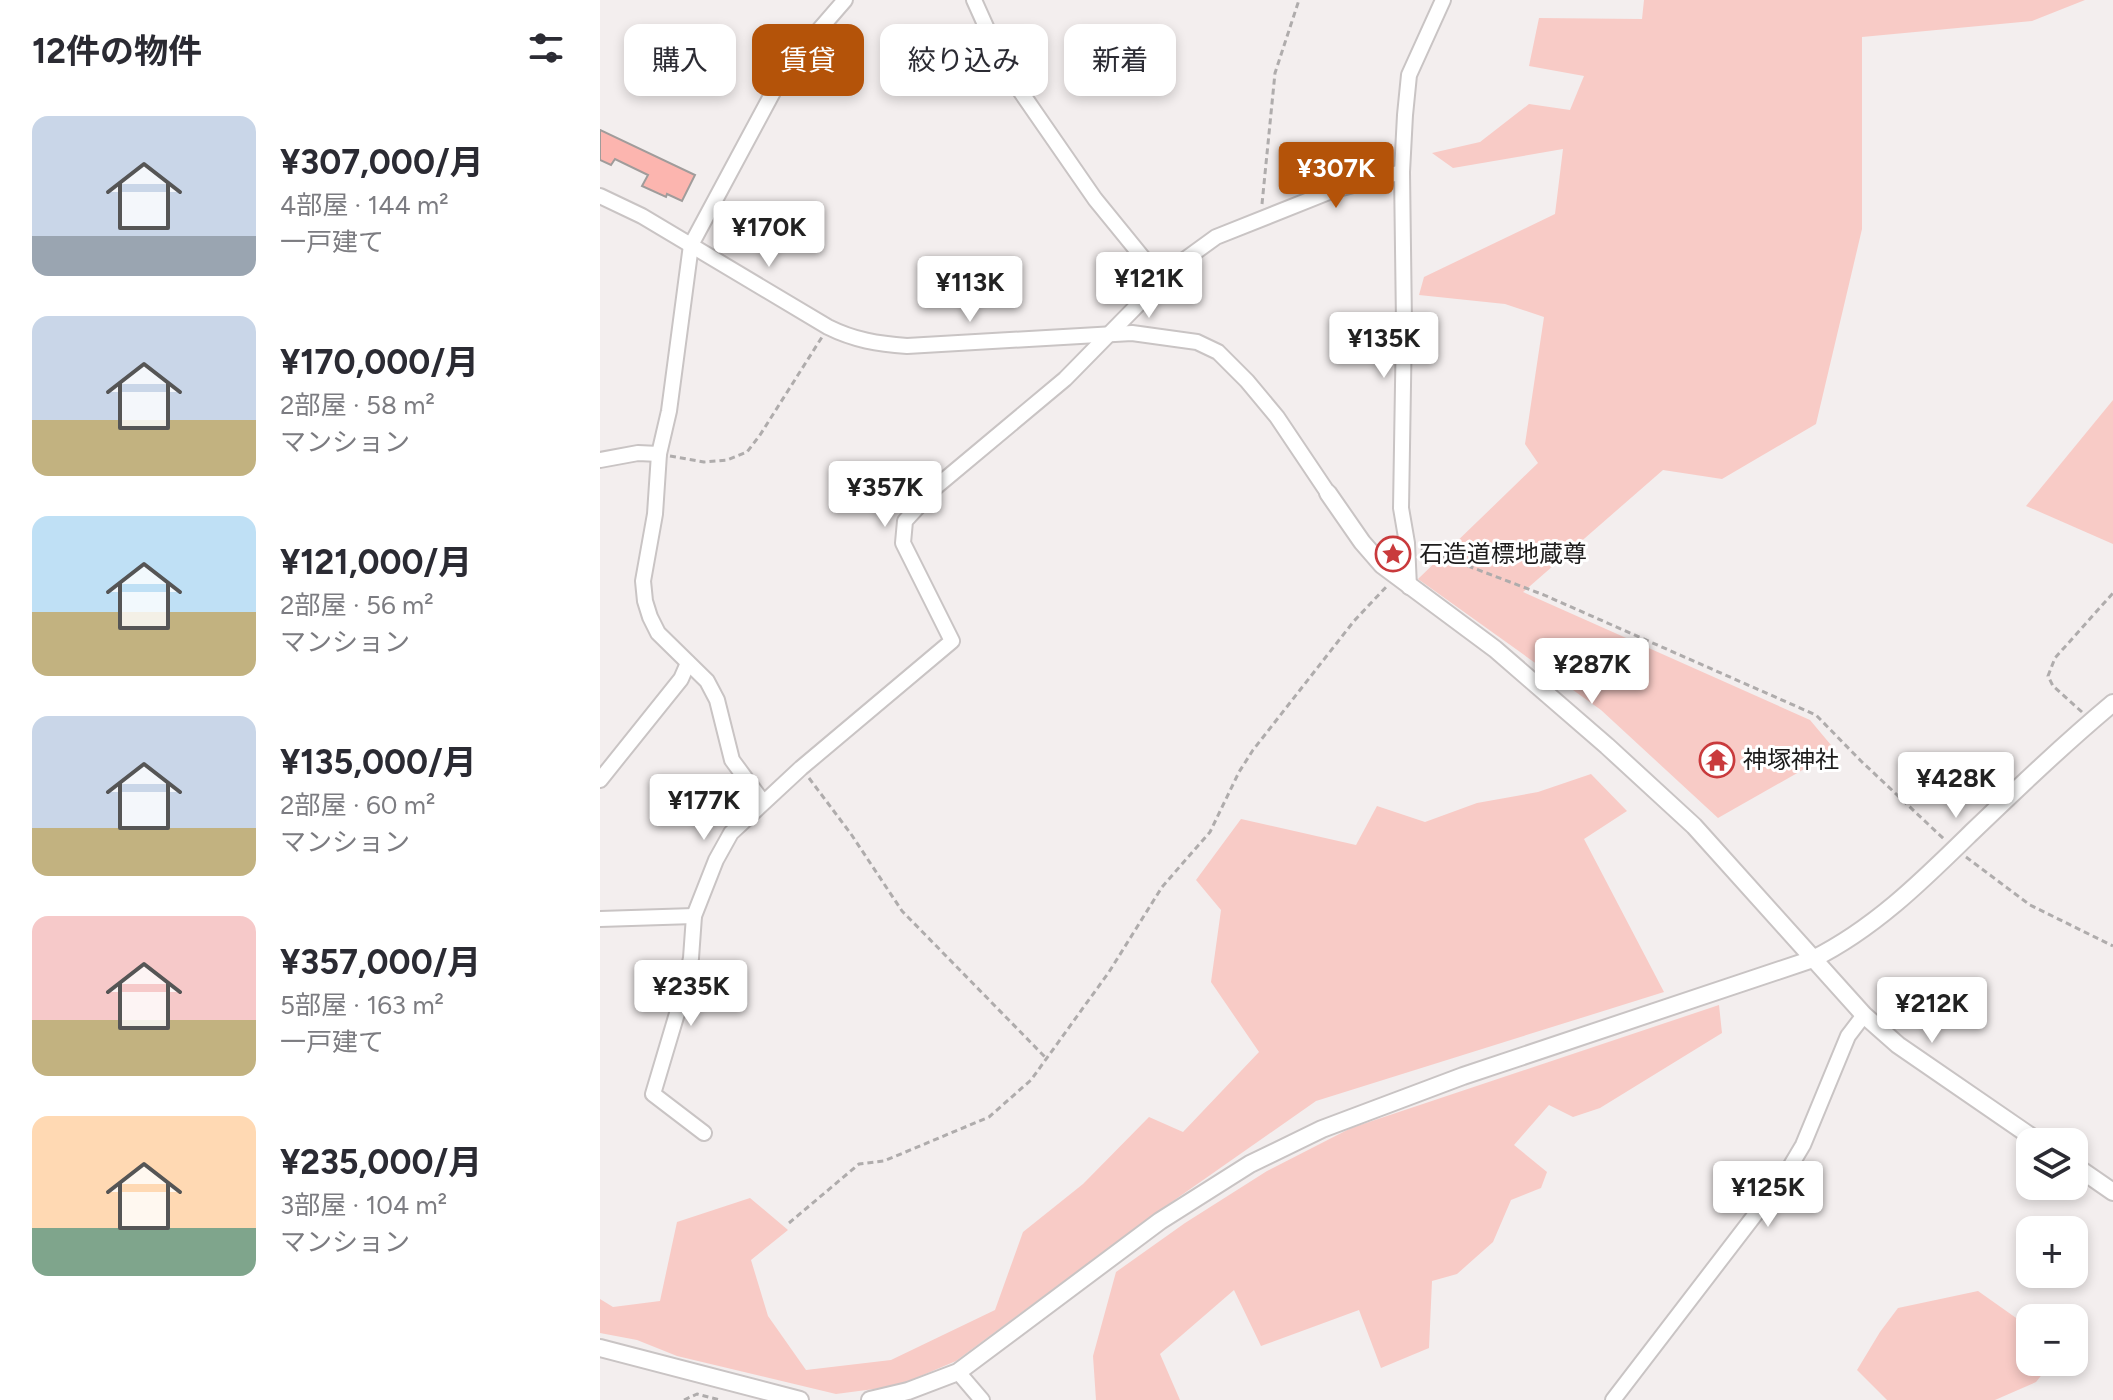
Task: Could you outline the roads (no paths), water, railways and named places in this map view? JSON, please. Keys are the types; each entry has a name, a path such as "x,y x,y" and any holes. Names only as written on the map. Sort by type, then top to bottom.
{"street":[{"path":"763,802 732,760 717,700 707,681 658,633 645,601 643,581 655,514 659,454 669,411 691,245 786,68 845,0"},
{"path":"974,0 1005,69 1095,199 1161,280"},
{"path":"1402,582 1407,543 1401,508 1404,324 1402,172 1409,75 1443,0"},
{"path":"704,1133 653,1094 684,990 691,958 694,916 716,860 731,833 763,802 952,641 903,543 905,521 937,486 1065,379 1161,280 1216,237 1334,190 1402,172"},
{"path":"600,196 642,216 828,327 876,344 907,346 1132,333 1197,342 1218,352 1277,417 1362,542 1402,582 1495,649 1694,826 1864,1015 1898,1045 2019,1128"},
{"path":"600,460 638,453 659,454"},
{"path":"600,780 681,679 688,663"},
{"path":"870,1400 908,1391 958,1372 1160,1221 1250,1164 1308,1136 1384,1104 1813,959 1866,928 2113,703"},
{"path":"600,919 694,916"},
{"path":"1613,1400 1784,1177 1803,1145 1848,1036 1864,1015"},
{"path":"2088,1175 2113,1192"},
{"path":"600,1348 800,1400"},
{"path":"958,1372 982,1400"}],"place":[{"name":"石造道標地蔵尊","path":"1393,554"},
{"name":"神塚神社","path":"1717,760"}]}
